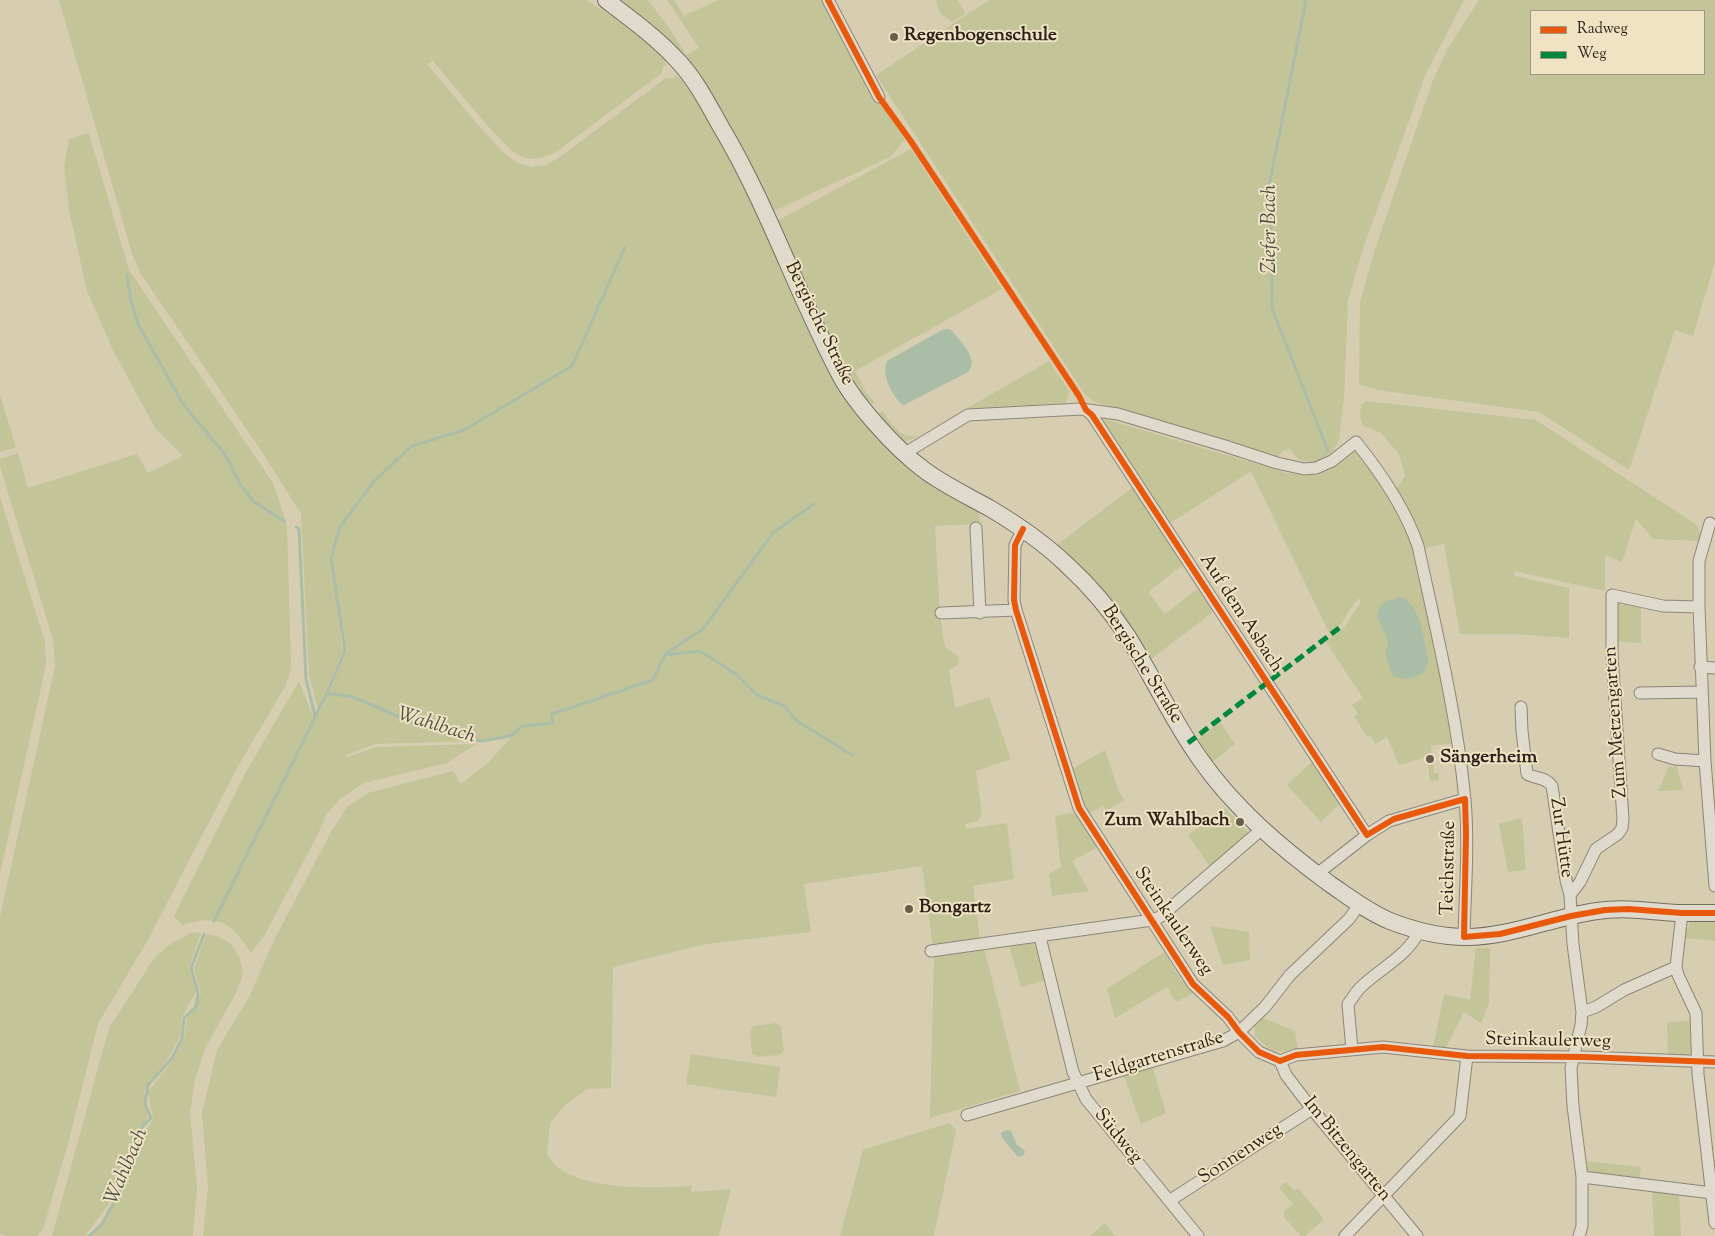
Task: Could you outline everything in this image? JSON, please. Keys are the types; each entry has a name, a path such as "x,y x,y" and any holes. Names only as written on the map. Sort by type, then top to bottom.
{"main road":[{"name":"Bergische Straße","path":"606,0 642,27 680,63 703,94 735,150 842,379 869,415 924,470 1023,529 1068,566 1099,598 1127,635 1188,743 1222,789 1262,829 1317,874 1359,905 1387,920 1419,931 1464,937 1500,934 1570,916 1613,910 1715,913"}],"street":[{"path":"828,0 879,97"},
{"path":"905,453 968,415 1086,410"},
{"name":"Teichstraße","path":"1086,410 1118,414 1277,463 1304,469 1316,468 1332,461 1356,442 1400,507 1412,531 1418,546 1440,642 1465,800 1464,937"},
{"name":"Auf dem Asbach","path":"1086,410 1092,415 1367,835"},
{"path":"1710,523 1699,561 1698,607 1705,761 1715,886"},
{"path":"976,528 980,613"},
{"name":"Steinkaulerweg","path":"1023,529 1015,545 1014,600 1016,610 1079,808 1193,984 1228,1017 1239,1032 1259,1052 1280,1061 1296,1055 1394,1048 1467,1056 1572,1057 1715,1062"},
{"name":"Zum Metzengarten","path":"1570,895 1580,882 1596,849 1618,834 1622,828 1623,819 1612,656 1612,595 1663,606 1698,607"},
{"path":"941,614 1016,610"},
{"path":"1700,667 1715,668"},
{"path":"1640,693 1702,692"},
{"name":"Zur Hütte","path":"1521,707 1528,774 1544,778 1552,786 1566,880 1570,895"},
{"path":"1658,754 1675,760 1705,761"},
{"path":"1317,874 1367,835 1394,818 1465,800"},
{"path":"931,951 1152,920 1160,917 1262,829"},
{"path":"1570,895 1572,905 1570,916 1582,1012 1581,1025 1572,1057 1571,1068 1573,1106 1582,1176 1582,1226 1579,1236"},
{"name":"Feldgartenstraße","path":"967,1115 1223,1040 1239,1032 1265,1007 1290,975 1349,919 1359,905"},
{"path":"1682,913 1676,967 1696,1013 1697,1062 1715,1222"},
{"path":"1352,1050 1348,1004 1360,988 1415,940 1419,931"},
{"name":"Südweg","path":"1040,937 1073,1072 1086,1099 1198,1236"},
{"path":"1582,1012 1596,1008 1624,990 1676,967"},
{"path":"1345,1236 1460,1116 1467,1056"},
{"name":"Im Bitzengarten","path":"1280,1061 1286,1075 1312,1109 1417,1236"},
{"name":"Sonnenweg","path":"1169,1201 1312,1109"},
{"path":"1582,1176 1712,1193"}],"shaded area":[{"path":"59,0 586,0 645,38 663,56 667,65 666,67 664,64 662,73 556,152 547,156 529,158 513,151 488,126 433,61 427,64 504,153 516,162 531,167 546,165 560,157 666,78 676,79 673,75 683,79 718,131 827,361 930,483 979,512 980,524 935,526 940,616 945,647 958,656 959,659 958,665 949,670 955,708 989,697 1011,759 976,771 982,813 978,821 965,824 966,829 1007,823 1014,879 973,886 980,941 933,948 922,866 804,884 811,932 706,944 613,967 611,1088 587,1089 566,1104 550,1123 547,1154 556,1166 569,1174 585,1180 621,1186 692,1186 691,1192 731,1189 719,1236 203,1236 208,1188 202,1113 217,1050 249,997 275,938 331,832 347,807 368,793 453,771 461,784 489,762 510,736 476,741 376,744 346,755 347,757 376,747 476,744 447,763 364,783 340,799 327,814 264,936 251,953 237,934 223,923 206,920 182,925 174,916 246,772 299,681 313,716 320,712 347,651 343,632 340,633 343,652 318,709 309,675 301,514 262,452 141,274 133,257"},
{"path":"619,0 648,0 670,29 686,55 699,48 667,0 674,0 684,16 718,0 823,0 866,82 905,139 890,157 774,211 771,210 738,144"},
{"path":"935,0 958,0 965,14 952,22 941,14"},
{"path":"989,0 1464,0 1425,76 1364,246 1348,300 1344,399 1339,440 1331,454 1314,463 1299,460 1290,449 1282,451 1278,458 1094,402 1084,393 876,75"},
{"path":"1479,0 1715,0 1715,262 1693,336 1675,330 1629,470 1539,412 1377,390 1359,384 1360,302 1375,249 1433,80 1448,48"},
{"path":"89,133 129,270 273,483 287,524 291,668 286,685 237,768 149,938 98,1024 69,1140 43,1229 37,1236 7,1236 0,1234 0,917 55,666 53,640 0,466 0,459 18,453 28,488 137,454 148,473 183,456 155,428 112,348 87,291 69,210 64,167 69,139"},
{"path":"911,149 1002,289 855,371 867,394 875,403 871,404 867,403 837,357 777,221"},
{"path":"948,329 952,331 968,350 972,362 968,372 904,405 901,404 891,390 886,378 887,361 942,330"},
{"path":"1049,361 1070,392 1065,403 966,409"},
{"path":"0,395 16,447 0,452"},
{"path":"1366,401 1536,420 1697,525 1701,536 1700,541 1653,539 1636,519 1622,562 1605,555 1605,591 1514,571 1515,576 1569,588 1569,638 1515,634 1460,634 1444,544 1423,549 1394,492 1405,476 1399,454 1381,433 1362,425 1361,405"},
{"path":"882,411 893,425 905,435 918,436 902,443 879,417 879,413"},
{"path":"1105,419 1287,473 1318,475 1352,451 1364,457 1394,503 1413,547 1431,632 1434,631 1454,743 1431,746 1434,773 1439,773 1439,780 1430,781 1427,757 1399,765 1387,737 1376,744 1371,735 1367,737 1354,716 1358,714 1352,705 1363,698 1326,642 1345,627 1361,603 1359,598 1342,623 1329,633 1251,471 1169,524 1102,422"},
{"path":"1133,487 1184,564 1148,592 1165,614 1199,588 1214,611 1150,660 1089,575 1057,545"},
{"path":"0,497 45,642 46,665 0,874"},
{"path":"1400,597 1413,607 1417,615 1423,633 1428,660 1427,666 1420,675 1409,679 1392,675 1385,653 1388,644 1377,617 1381,606 1387,601"},
{"path":"1620,602 1641,604 1641,643 1614,641 1616,606"},
{"path":"1220,722 1235,744 1211,763 1196,741"},
{"path":"1105,750 1118,789 1124,800 1106,811 1103,806 1089,814 1084,806 1072,769"},
{"path":"1312,762 1341,803 1321,822 1287,785"},
{"path":"1676,764 1683,790 1658,791 1669,766 1673,768"},
{"path":"1225,808 1250,834 1211,868 1188,835"},
{"path":"1072,813 1081,817 1100,846 1072,861 1089,891 1052,896 1049,874 1061,867 1055,816"},
{"path":"1522,818 1526,870 1508,872 1499,824"},
{"path":"1691,920 1715,921 1715,941 1684,938"},
{"path":"1210,926 1249,932 1250,960 1223,965"},
{"path":"193,932 201,933 189,968 196,992 182,1017 180,1037 169,1057 144,1091 148,1117 125,1158 118,1192 85,1236 52,1236 109,1028 155,957 173,942"},
{"path":"206,934 217,936 230,943 240,958 243,975 236,993 206,1047 195,1079 190,1112 197,1187 193,1236 91,1236 122,1194 130,1160 153,1119 148,1092 173,1060 184,1039 187,1018 201,993 194,968"},
{"path":"1031,942 1036,947 1045,980 1021,987 1009,945"},
{"path":"984,948 1020,1091 930,1118 934,955"},
{"path":"1476,948 1490,948 1489,1003 1481,1023 1464,1012 1445,1049 1433,1047 1444,994 1470,1000"},
{"path":"1164,952 1181,980 1195,992 1176,1002 1167,987 1115,1018 1107,989"},
{"path":"1263,1018 1295,1031 1298,1051 1274,1051 1255,1036 1255,1026"},
{"path":"1693,1020 1694,1050 1686,1057 1668,1056 1667,1023"},
{"path":"777,1023 781,1027 784,1050 780,1055 758,1057 752,1054 750,1031 754,1026"},
{"path":"691,1054 780,1067 776,1097 686,1084"},
{"path":"1152,1065 1166,1113 1141,1124 1123,1074"},
{"path":"949,1123 956,1130 934,1236 840,1236 863,1150"},
{"path":"1006,1130 1011,1131 1017,1145 1025,1151 1024,1155 1018,1157 1002,1138 1001,1133"},
{"path":"1586,1161 1641,1167 1639,1181 1593,1175 1587,1169"},
{"path":"1286,1182 1294,1191 1298,1188 1324,1219 1305,1236 1301,1236 1284,1217 1284,1211 1293,1204 1279,1188"},
{"path":"1652,1189 1679,1192 1681,1236 1654,1236"},
{"path":"1105,1223 1115,1236 1090,1236"}],"waterway":[{"name":"Ziefer Bach","path":"1306,0 1270,181 1272,308 1328,451"},
{"path":"327,693 345,651 331,558 340,527 374,481 412,446 464,430 572,366 625,247"},
{"path":"127,275 131,301 138,324 183,404 226,456 240,484 253,501 284,521"},
{"path":"665,654 703,629 773,533 814,504"},
{"path":"296,527 299,529 306,679 315,716"},
{"name":"Wahlbach","path":"214,921 327,693 353,697 411,722 420,721 458,737 481,741 511,736 522,726 552,723 552,714 653,680 665,655 700,651 736,674 757,695 784,706 797,721 852,755"},
{"name":"Wahlbach","path":"89,1236 102,1224 119,1193 128,1159 141,1141 142,1127 151,1118 145,1104 148,1085 172,1058 182,1039 184,1018 196,1007 198,993 191,968 204,934"}],"marked path":[{"path":"1188,743 1343,625"}],"cycle path":[{"path":"828,0 879,97 910,140 1079,396 1086,410 1092,415 1367,835 1394,819 1465,799 1464,937 1500,934 1571,916 1605,910 1628,909 1682,913 1715,913"},
{"path":"1023,529 1015,545 1014,600 1016,610 1079,808 1193,984 1228,1017 1239,1032 1259,1052 1280,1061 1296,1055 1383,1047 1467,1056 1584,1057 1715,1062"}],"place":[{"name":"Regenbogenschule","path":"894,37"},
{"name":"Sängerheim","path":"1430,759"},
{"name":"Zum Wahlbach","path":"1240,822"},
{"name":"Bongartz","path":"909,909"}]}
